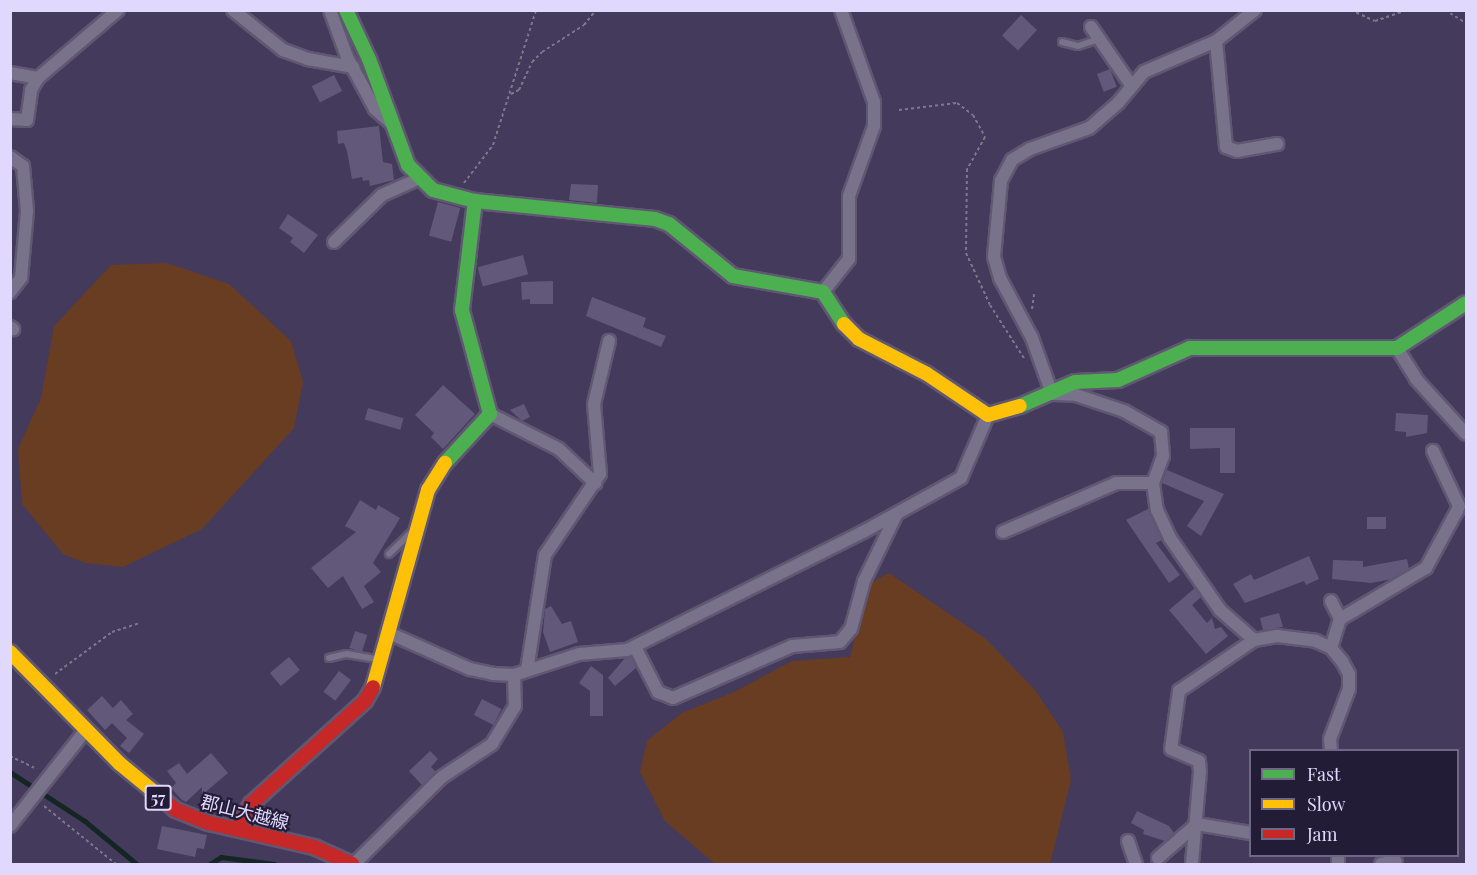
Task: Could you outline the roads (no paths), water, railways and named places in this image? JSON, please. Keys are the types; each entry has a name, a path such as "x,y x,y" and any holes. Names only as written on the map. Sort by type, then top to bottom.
{"street":[{"path":"10,119 27,120 31,90 38,78 118,10"},
{"path":"233,10 283,50 308,59 353,67"},
{"path":"330,10 353,67 375,109 390,122"},
{"path":"346,10 369,59 390,122 418,179 454,198 656,219 678,230 733,276 823,292 844,324 860,339 927,374 988,415"},
{"path":"823,292 849,259 849,196 874,126 873,102 841,10"},
{"path":"1052,394 1032,338 1000,278 994,257 1000,181 1006,167 1030,149 1097,123 1131,85 1160,64 1216,41 1255,10"},
{"path":"1091,27 1131,85"},
{"path":"1216,41 1226,147 1237,151 1277,144"},
{"path":"10,73 38,78"},
{"path":"10,157 23,166 27,211 21,278 10,292"},
{"path":"334,242 382,195 418,179"},
{"path":"475,201 462,310 466,336 490,414 559,449 595,483"},
{"path":"389,633 470,669 514,675 560,658 635,647 896,515 961,478 988,415 1052,394 1075,382 1118,380 1190,348 1397,348 1467,303"},
{"path":"527,670 545,555 600,474 594,404 609,341"},
{"path":"1397,348 1416,379 1467,434"},
{"path":"1052,394 1076,395 1155,426 1164,442 1153,483 1157,510 1170,538 1220,610 1254,640"},
{"path":"237,829 251,804 354,714 374,684 414,530 428,489 441,467 490,414"},
{"path":"1331,648 1340,620 1398,587 1431,560 1459,507 1433,451"},
{"path":"1003,532 1116,483 1153,483"},
{"path":"635,647 658,692 674,698 792,646 840,642 851,629 864,581 896,515"},
{"path":"1331,601 1340,620"},
{"path":"1192,863 1197,824 1199,760 1174,753 1170,746 1179,691 1254,640 1301,638 1331,648 1349,674 1349,689 1330,739 1331,749"},
{"name":"郡山大越線","path":"10,652 85,731 147,790 176,810 237,829 314,847 353,864"},
{"path":"353,864 442,777 492,744 515,706 514,675"},
{"path":"10,826 36,797 85,731"},
{"path":"1197,824 1249,833"},
{"path":"1157,861 1197,824"},
{"path":"1128,841 1136,864"},
{"path":"1154,844 1157,861"},
{"path":"1381,864 1396,861"}],"lane":[{"path":"1062,42 1078,46 1099,39"},
{"path":"389,554 414,530"},
{"path":"328,658 347,654 381,660"}],"waterway":[{"path":"10,772 85,821 137,864"},
{"path":"210,864 221,857 275,864"}]}
